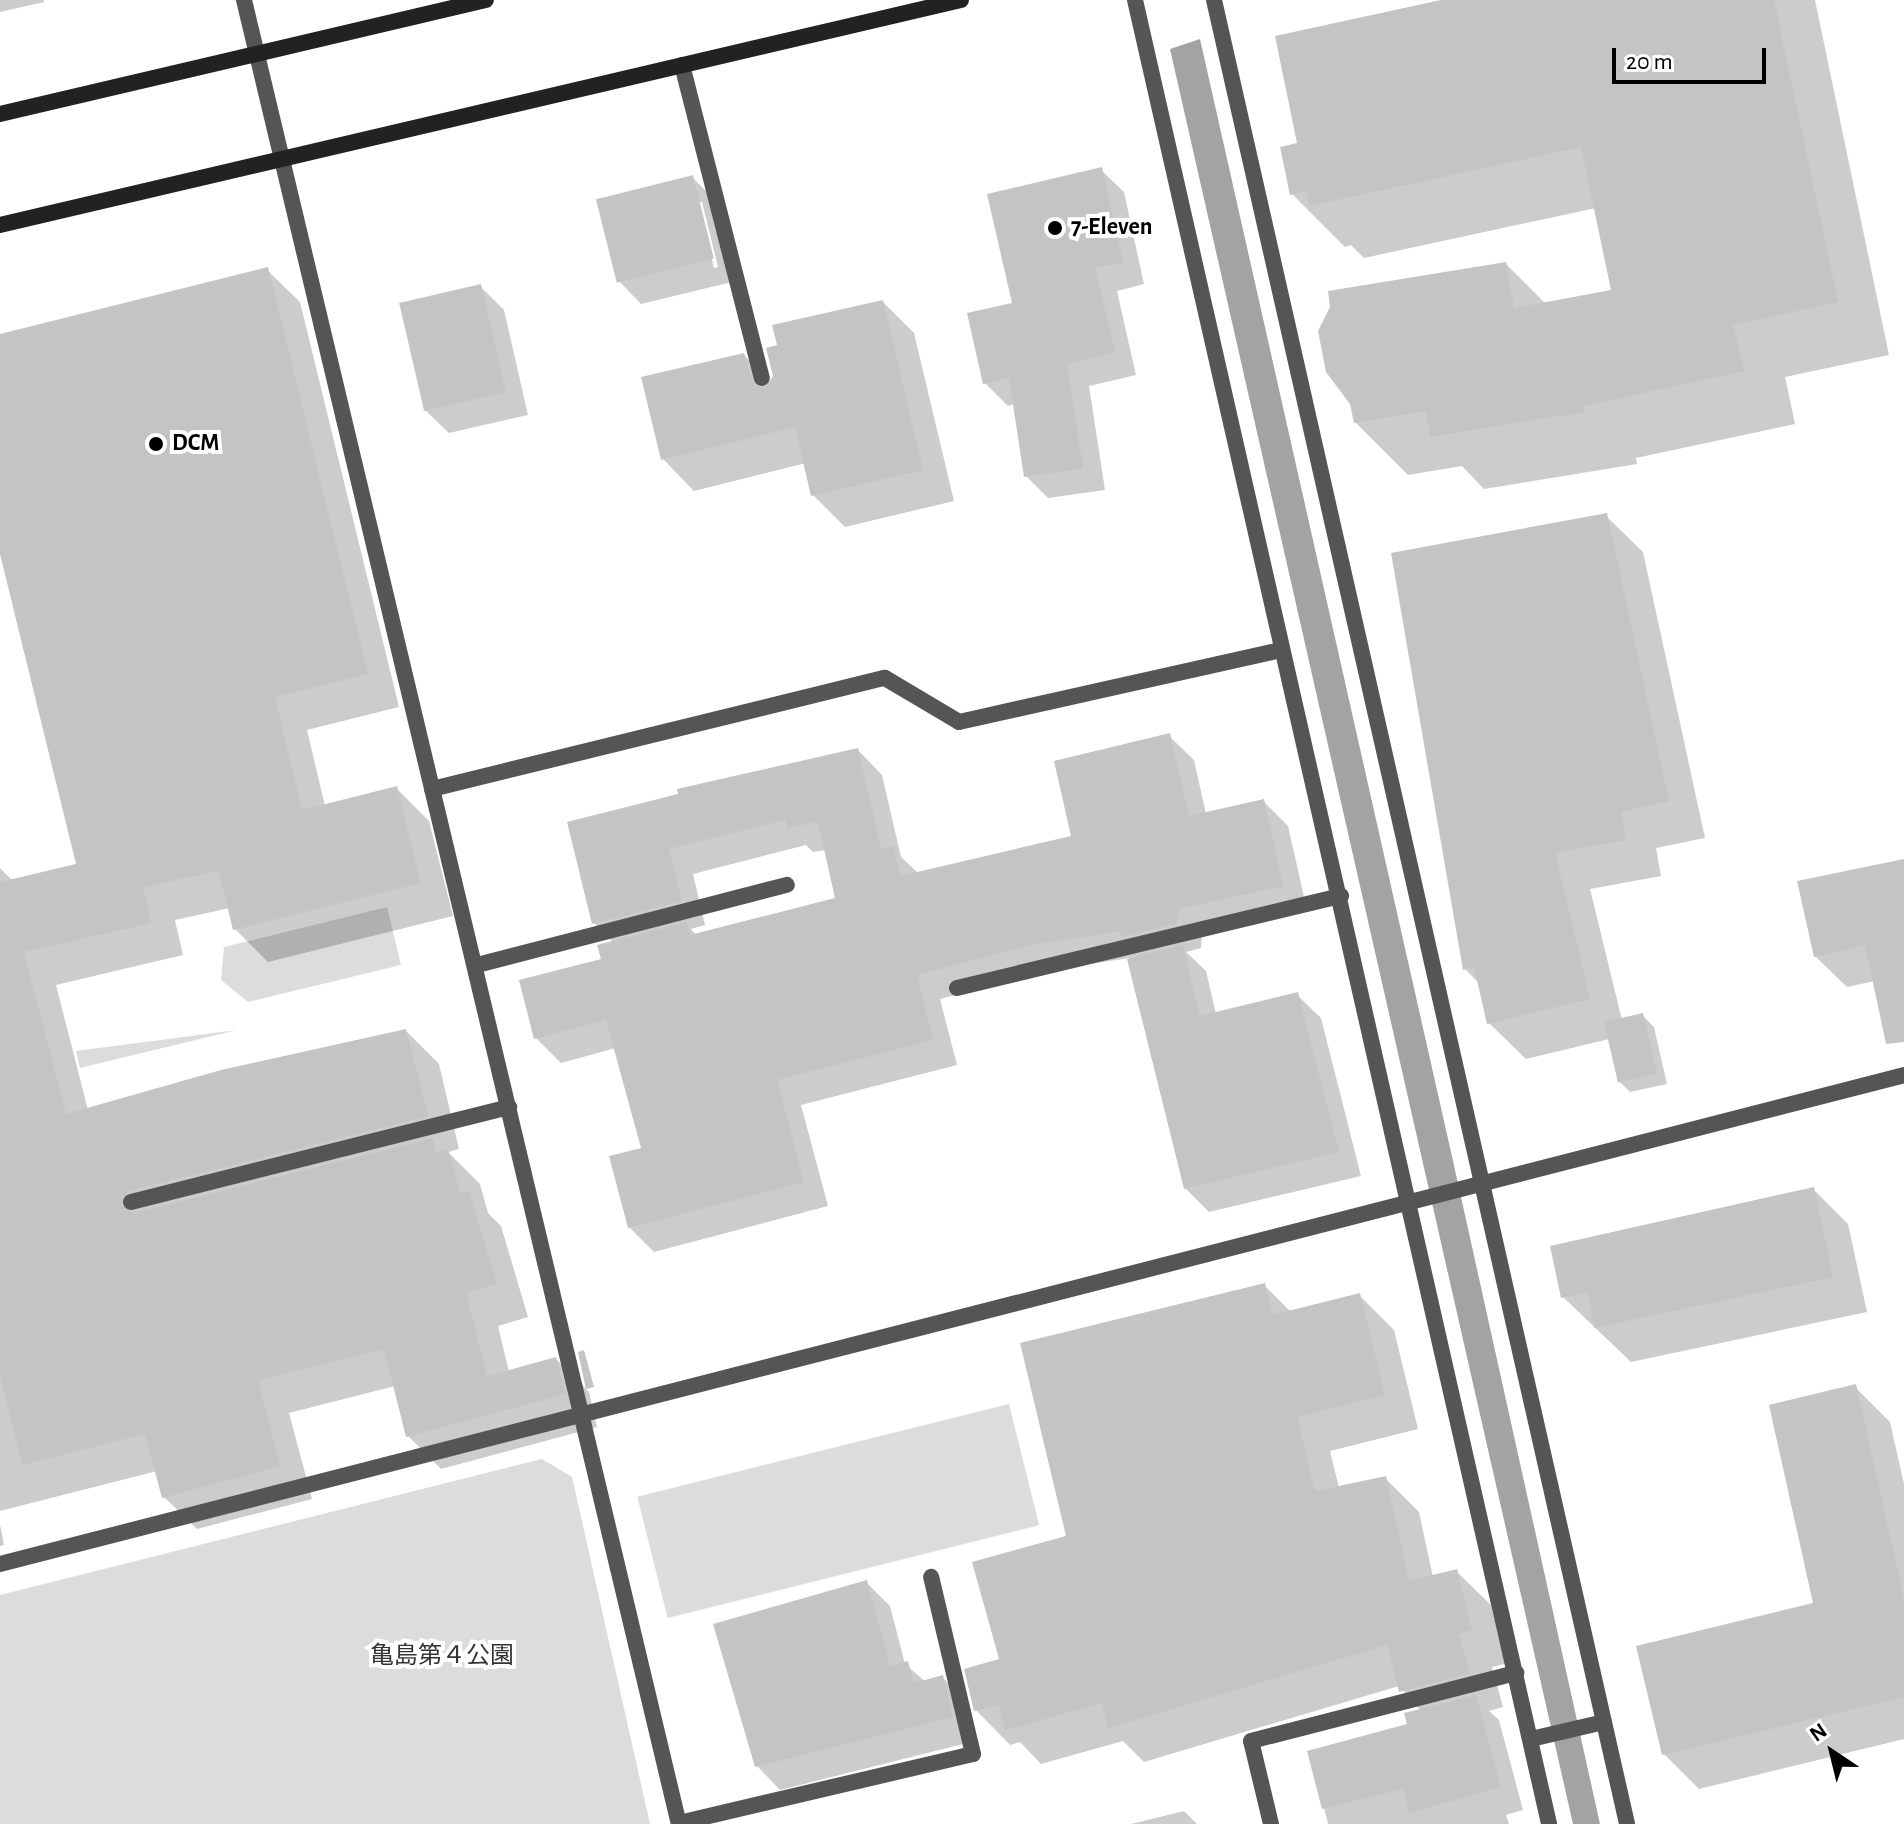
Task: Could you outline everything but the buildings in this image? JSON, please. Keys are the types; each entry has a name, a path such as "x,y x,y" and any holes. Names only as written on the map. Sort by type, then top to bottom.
{"street":[{"path":"244,0 584,1413 679,1824 973,1754 931,1577"},
{"path":"0,114 486,0"},
{"path":"0,225 961,0"},
{"path":"1135,0 1341,896 1549,1824"},
{"path":"1214,0 1627,1824"},
{"path":"682,65 762,378"},
{"path":"432,789 885,678 959,722 1282,650"},
{"path":"477,965 787,885"},
{"path":"957,988 1341,896"},
{"path":"0,1564 1904,1075"},
{"path":"131,1202 509,1107"},
{"path":"1271,1824 1251,1741 1516,1673"},
{"path":"1531,1739 1604,1722"}],"green space":[{"path":"387,907 401,965 248,1002 221,980 224,947"},
{"path":"237,1030 80,1068 76,1051"},
{"path":"1009,1404 1039,1525 668,1618 637,1497"},
{"name":"亀島第４公園","path":"542,1459 572,1477 650,1824 0,1824 0,1595"}],"shaded area":[{"path":"1200,39 1600,1824 1573,1824 1170,49"}],"place":[{"name":"7-Eleven","path":"1055,228"},
{"name":"DCM","path":"156,444"}]}
